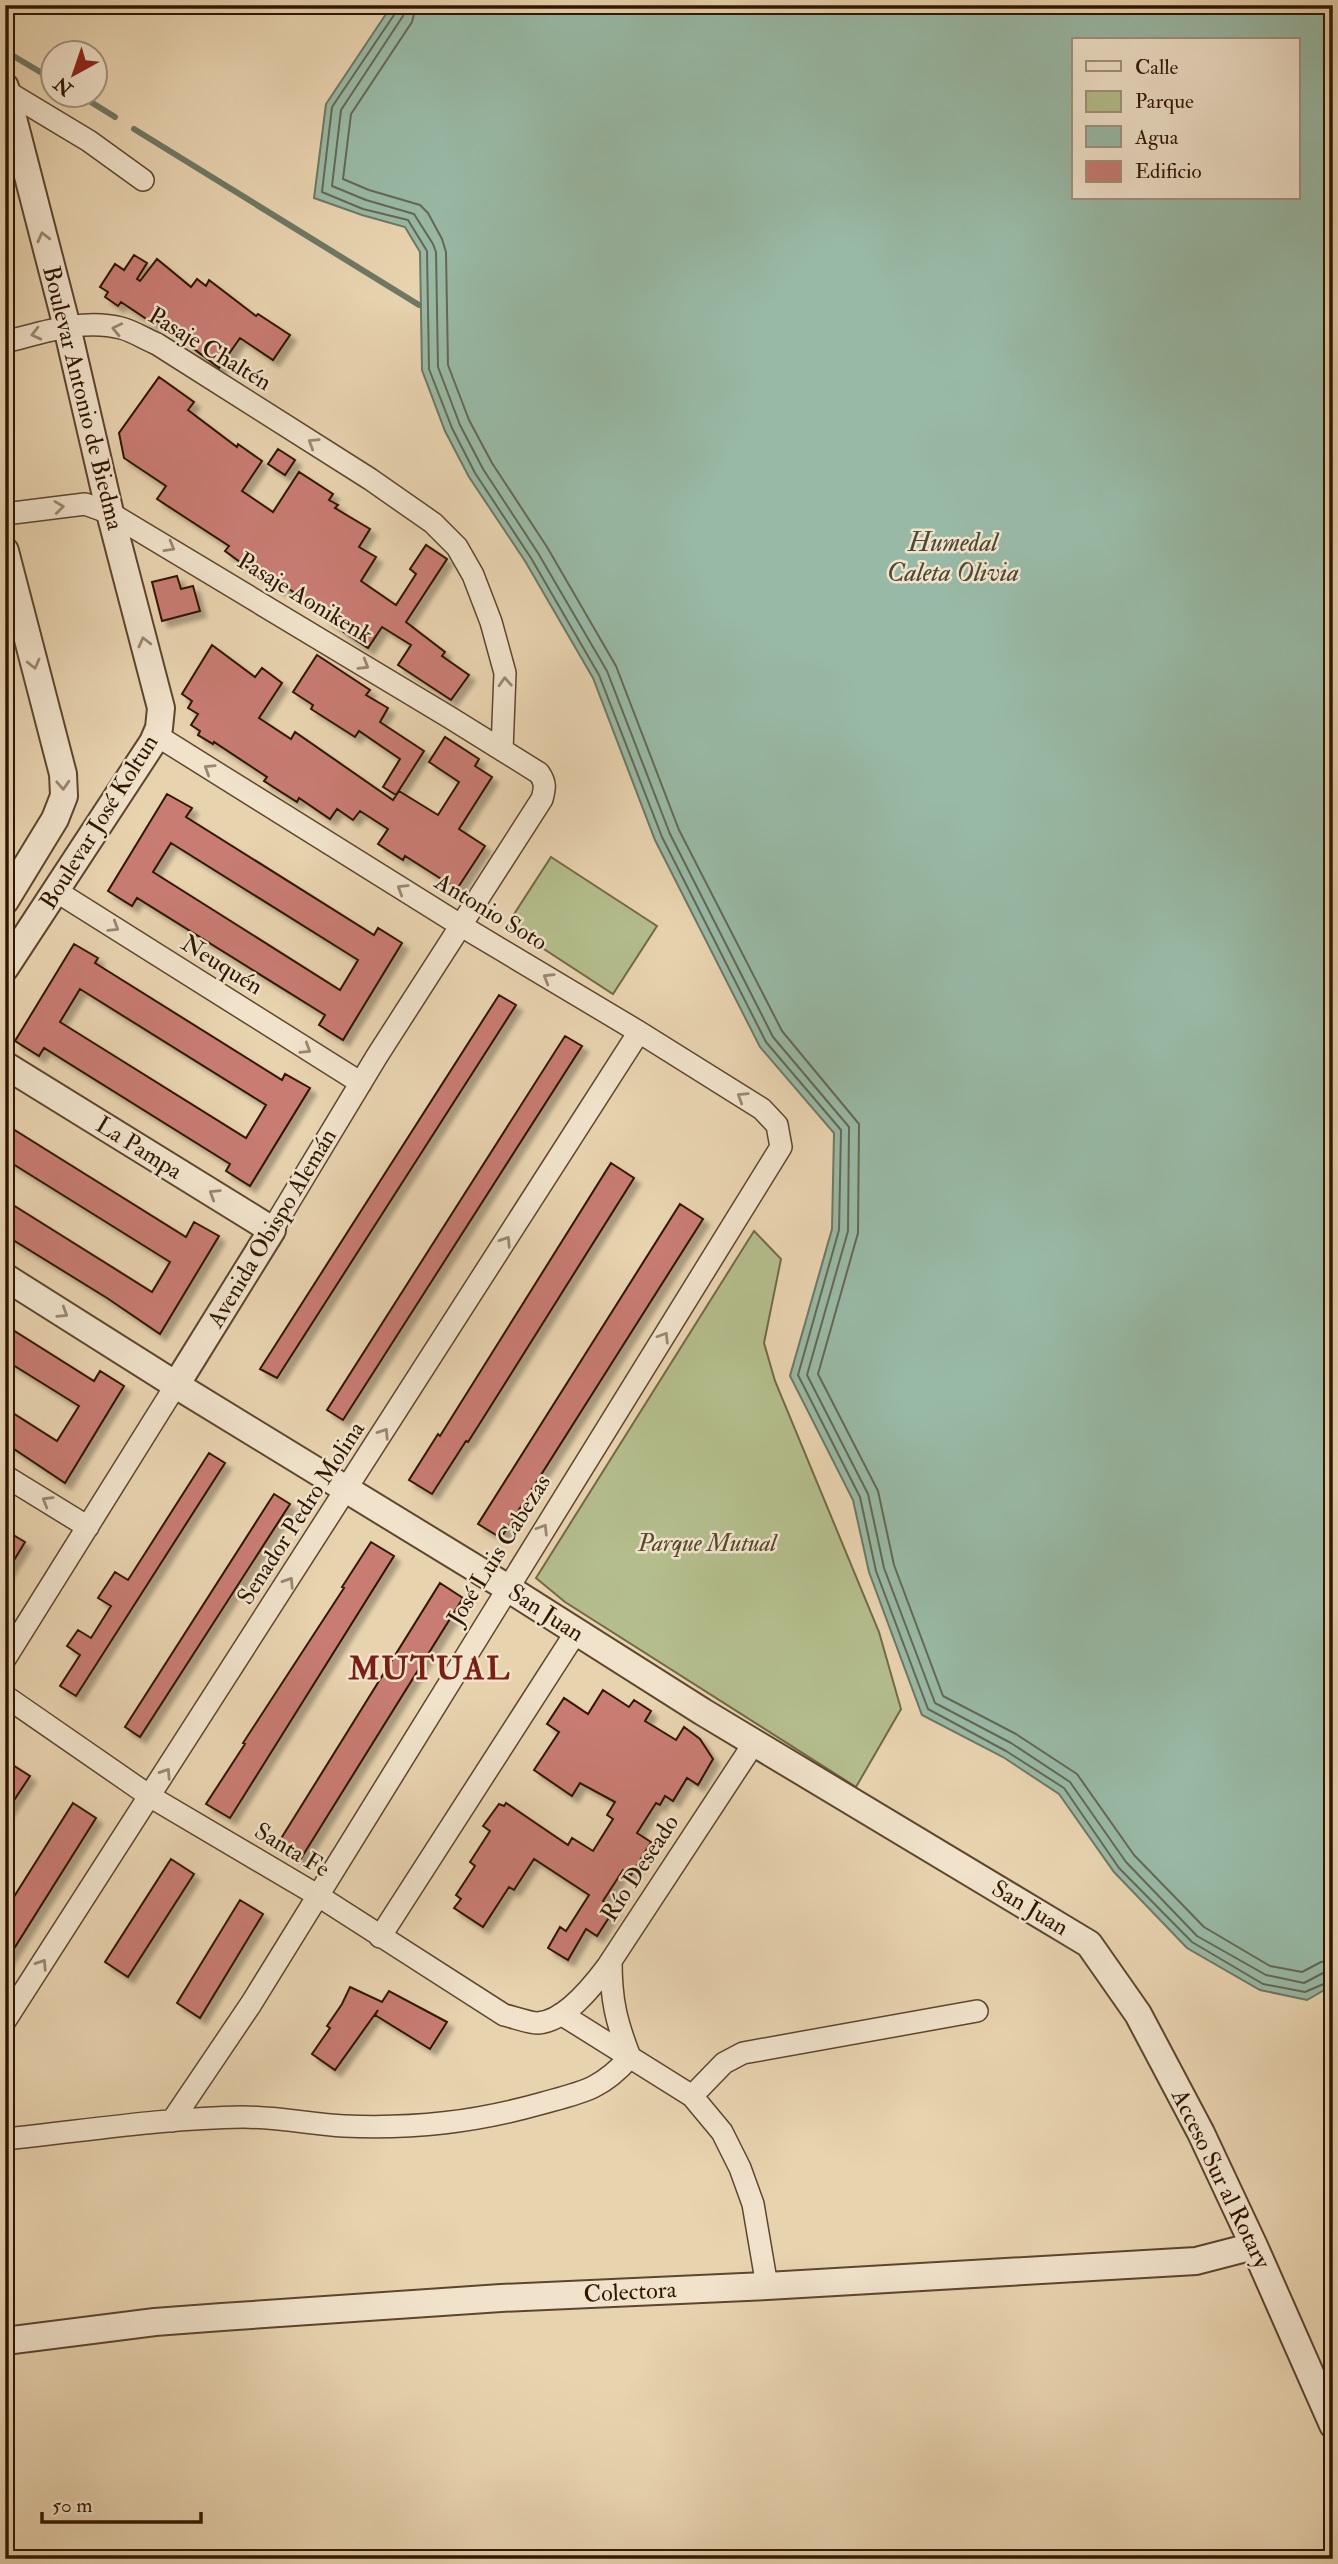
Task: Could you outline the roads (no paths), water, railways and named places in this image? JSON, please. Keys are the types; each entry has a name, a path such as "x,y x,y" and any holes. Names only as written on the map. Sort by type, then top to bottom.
{"street":[{"path":"6,89 89,141 143,180"},
{"name":"Boulevar Antonio de Biedma","path":"6,89 67,327 110,513 161,708"},
{"name":"Pasaje Chaltén","path":"5,342 67,327 97,325 121,328 157,344 433,523 457,547 473,575 491,622 505,673 502,750"},
{"name":"Pasaje Aonikenk","path":"5,514 85,504 110,513 180,553 539,774 544,780 545,788 542,799"},
{"name":"Boulevar José Koltun","path":"5,551 63,774 64,796 5,901"},
{"name":"Boulevar José Koltun","path":"5,968 156,735 161,708"},
{"name":"Antonio Soto","path":"156,735 768,1114 777,1125 781,1147"},
{"name":"Avenida Obispo Alemán","path":"5,1659 361,1083 542,799"},
{"name":"Neuquén","path":"56,891 361,1083"},
{"name":"Senador Pedro Molina","path":"5,2021 639,1032"},
{"name":"La Pampa","path":"5,1065 272,1230"},
{"name":"José Luis Cabezas","path":"172,2121 251,2004 506,1587 781,1147"},
{"name":"San Juan","path":"5,1277 754,1743 1089,1944"},
{"path":"5,1476 88,1527"},
{"path":"380,1937 576,1632"},
{"name":"Santa Fe","path":"5,1696 151,1797 317,1895 504,2015 537,2023 561,2014"},
{"name":"Río Deseado","path":"561,2014 589,1991 611,1961 754,1743"},
{"name":"Acceso Sur al Rotary","path":"1089,1944 1138,2014 1201,2133 1333,2425"},
{"path":"611,1961 611,1996 617,2024 630,2057"},
{"path":"692,2096 724,2063 743,2053 977,2011"},
{"path":"561,2014 692,2096 722,2132 740,2168 753,2204 767,2286"},
{"path":"5,2139 172,2121 246,2117 344,2126 425,2126 496,2117 593,2089 614,2076 630,2057"},
{"name":"Colectora","path":"5,2341 222,2316 501,2298 767,2286 1196,2261 1254,2246"}],"water":[{"name":"Humedal Caleta Olivia","path":"392,5 1333,5 1333,1985 1307,2000 1260,1990 1187,1948 1114,1872 1059,1794 1003,1757 922,1715 869,1572 853,1500 790,1376 832,1229 834,1133 760,1047 655,840 593,678 525,561 469,477 445,431 422,370 420,252 405,227 314,198 326,104"}],"waterway":[{"path":"10,54 38,71"},
{"path":"101,108 115,117"},
{"path":"134,129 419,305"}],"district":[{"name":"MUTUAL","path":"430,1669"}],"park label":[{"name":"Parque Mutual","path":"707,1543"}]}
